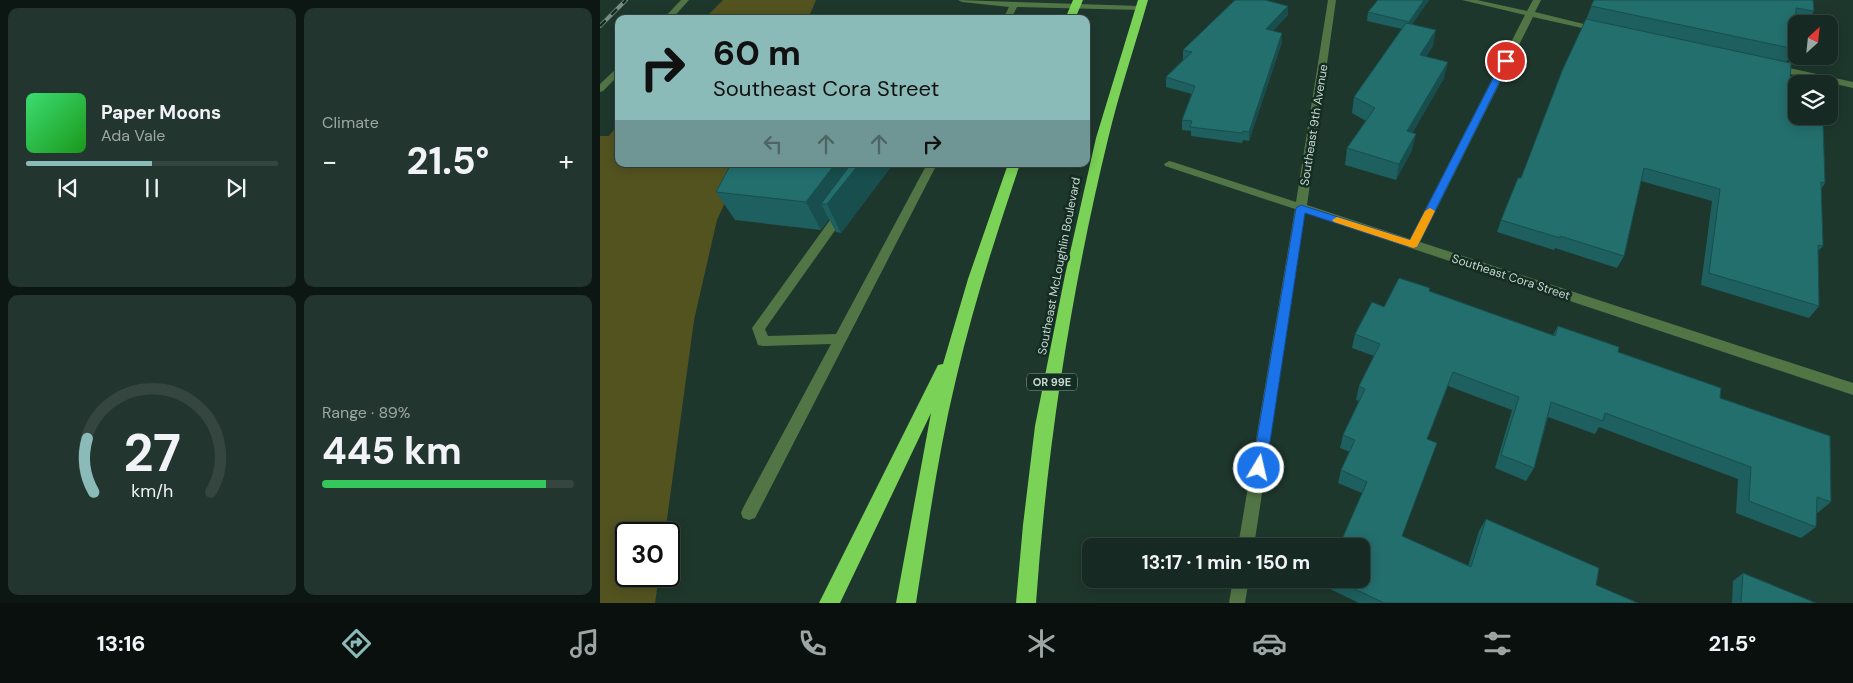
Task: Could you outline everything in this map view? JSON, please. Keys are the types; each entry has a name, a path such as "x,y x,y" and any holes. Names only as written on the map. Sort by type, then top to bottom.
{"highway":[{"path":"1072,15 1077,3"},
{"name":"Southeast McLoughlin Boulevard","path":"1026,603 1032,525 1044,426 1072,275 1102,138 1142,4"},
{"path":"906,603 924,491 955,349 982,257 1013,167"},
{"path":"829,603 955,349"}],"street":[{"path":"671,15 685,0"},
{"path":"962,0 1014,5 1077,3 1142,4"},
{"name":"Southeast 9th Avenue","path":"1247,538 1301,208 1332,0"},
{"path":"1466,0 1608,31"},
{"path":"1413,245 1537,0"},
{"path":"1009,15 1014,5"},
{"path":"1770,67 1853,85"},
{"path":"600,89 615,73"},
{"name":"Southeast Cora Street","path":"1169,164 1853,389"},
{"path":"749,513 930,167"},
{"path":"841,339 763,341 758,328 849,203"},
{"path":"1237,603 1240,588"}],"shaded area":[{"path":"723,0 816,0 810,15 708,15"},
{"path":"615,128 615,167 742,167 717,220 694,320 667,522 615,522 615,587 657,587 655,603 600,603 600,136 609,136"}],"building":[{"path":"1235,0 1265,0 1288,6 1266,29 1282,33 1249,132 1243,131 1242,133 1190,127 1192,121 1182,120 1195,86 1166,77 1192,52 1183,50"},
{"path":"1378,0 1424,0 1409,22 1368,12"},
{"path":"1594,0 1813,0 1814,11 1796,8 1796,15 1788,15 1788,48 1591,6"},
{"path":"1586,19 1788,62 1788,65 1791,65 1790,75 1788,75 1788,125 1823,125 1825,183 1821,182 1823,246 1818,245 1819,306 1709,273 1720,189 1644,168 1624,256 1501,220 1518,178 1521,178 1562,71"},
{"path":"1406,23 1436,30 1420,55 1448,62 1407,131 1416,134 1399,164 1347,148 1375,108 1354,97"},
{"path":"729,167 833,167 806,202 716,192"},
{"path":"849,167 857,167 827,204 821,204"},
{"path":"1399,278 1430,288 1429,291 1555,336 1558,326 1619,347 1618,352 1721,388 1720,398 1830,436 1831,502 1817,497 1816,527 1749,501 1751,467 1605,413 1603,421 1551,402 1534,468 1501,455 1519,397 1453,372 1427,439 1437,443 1402,536 1471,567 1486,519 1599,568 1596,585 1638,603 1384,603 1353,588 1370,588 1370,538 1342,538 1367,482 1341,470 1355,440 1343,435 1365,389 1359,386 1380,344 1355,334 1372,302 1384,307"},
{"path":"1743,573 1816,603 1741,603"}],"railway":[{"path":"600,26 626,0"}],"slow traffic":[{"path":"1337,220 1413,245 1430,211"}],"route":[{"path":"1259,468 1301,208 1413,245 1506,61"}]}
